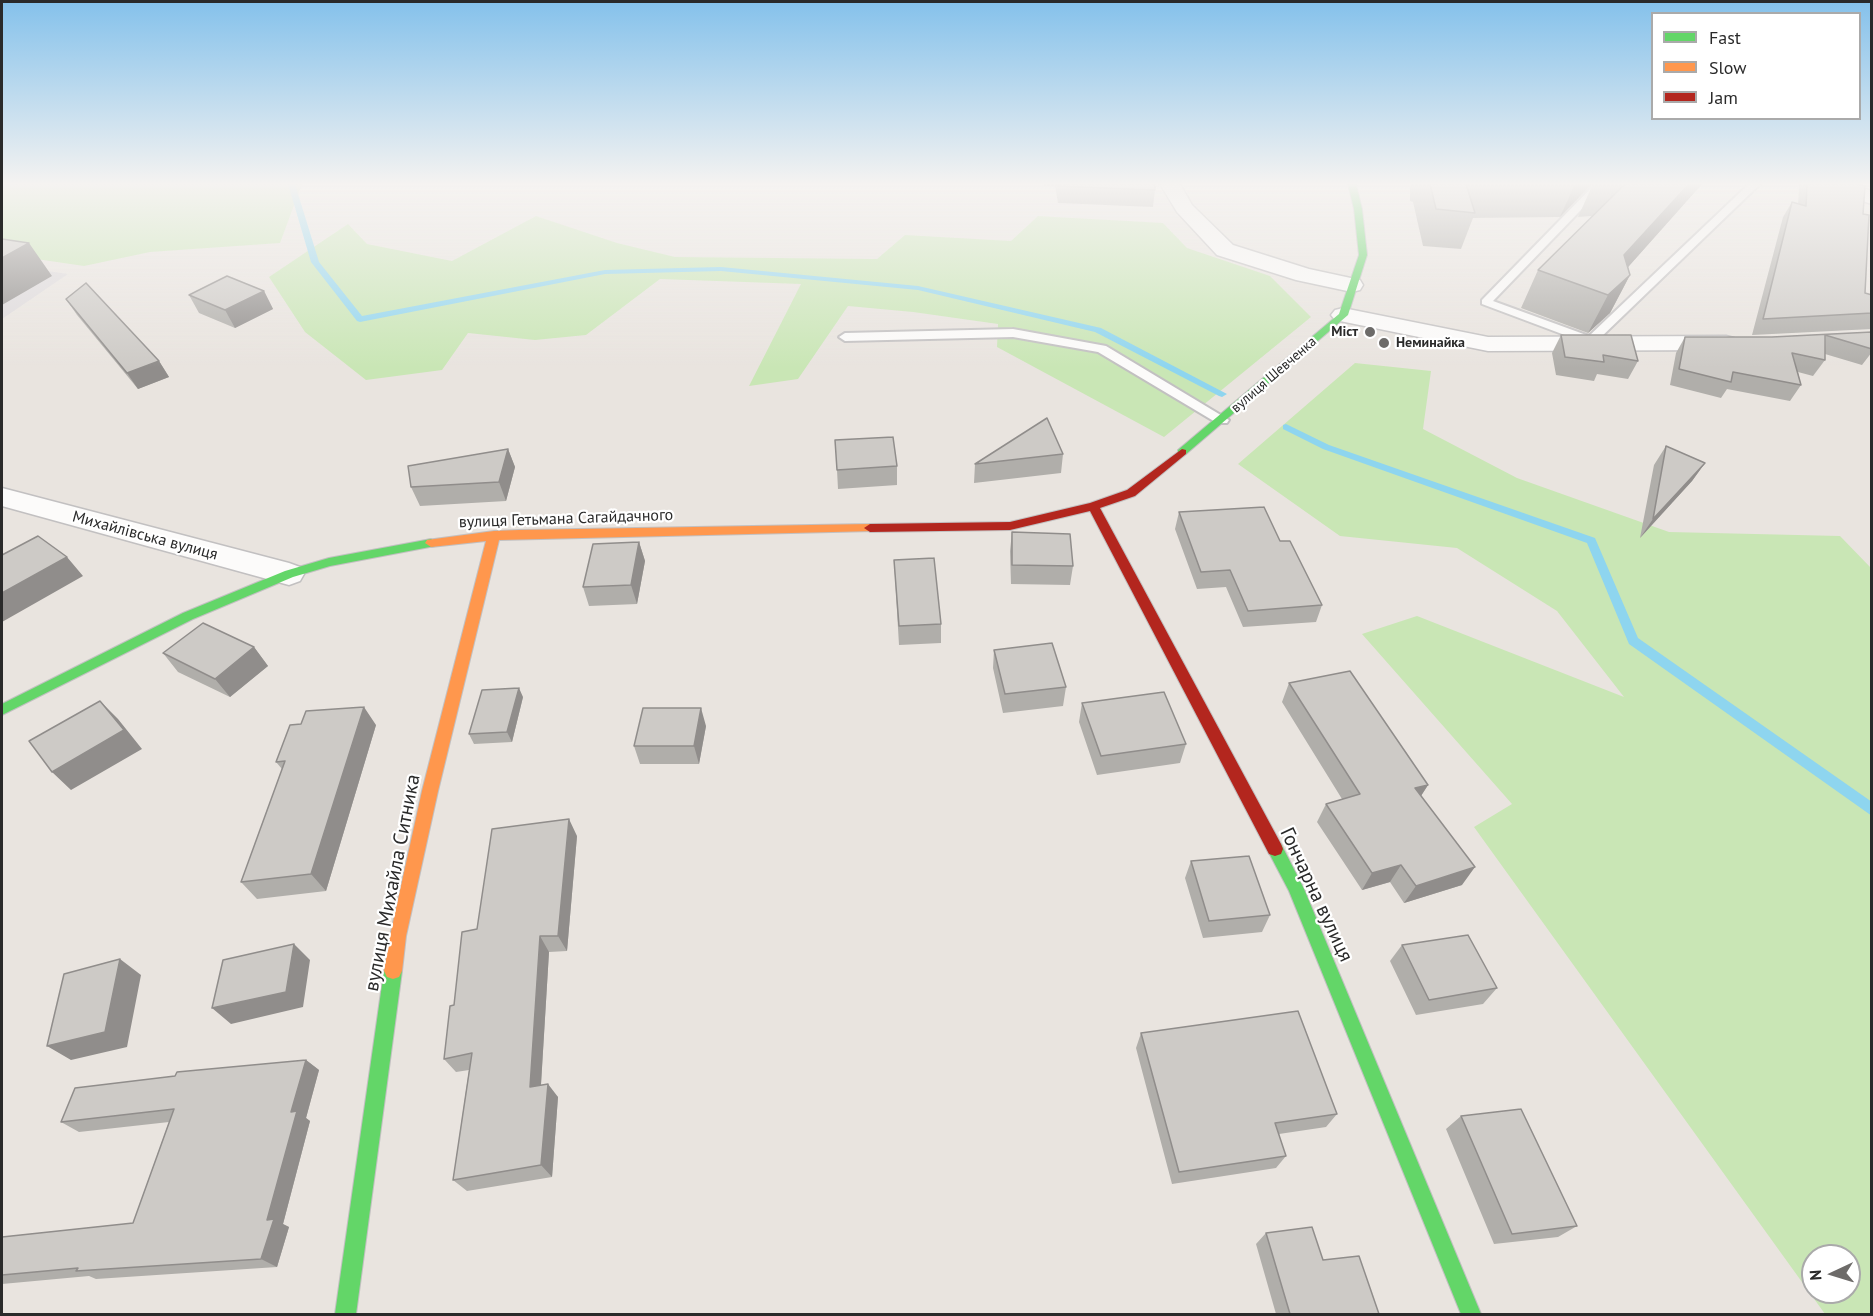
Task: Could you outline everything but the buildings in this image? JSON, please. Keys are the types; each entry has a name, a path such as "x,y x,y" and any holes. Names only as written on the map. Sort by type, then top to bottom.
{"main road":[{"path":"1343,315 1363,255 1362,245"},
{"name":"вулиця Шевченка","path":"1093,506 1131,493 1222,420 1343,315"},
{"name":"вулиця Гетьмана Сагайдачного","path":"2,710 188,616 289,574 329,562 410,545 494,535 759,528 1010,526 1093,506"},
{"name":"Гончарна вулиця","path":"1093,506 1112,538 1296,890 1471,1314"},
{"name":"вулиця Михайла Ситника","path":"345,1314 398,936 430,791 494,535"}],"street":[{"path":"1221,245 1226,250 1304,275 1352,285"},
{"path":"1343,315 1488,344 1596,342 1750,344"},
{"name":"Михайлівська вулиця","path":"2,497 289,574"}],"lane":[{"path":"1541,245 1486,302 1596,342 1693,245"},
{"path":"845,338 1013,333 1102,349 1222,420"}],"shaded area":[{"path":"2,264 68,274 2,319"}],"green space":[{"path":"2,245 245,245 150,252 84,266 2,254"},
{"path":"316,245 374,245 452,261 481,245 627,245 675,257 877,259 893,245 1185,245 1270,276 1311,317 1164,437 997,347 998,324 913,312 848,306 798,379 749,386 801,284 660,279 586,335 535,340 468,333 442,370 366,380 305,332 269,277"},
{"path":"1355,363 1431,371 1423,429 1517,478 1669,532 1840,536 1871,568 1871,1314 1825,1314 1818,1304 1861,1304 1861,1244 1801,1244 1801,1281 1474,827 1512,804 1362,634 1417,616 1624,697 1557,611 1457,548 1340,536 1238,464"}],"waterway":[{"path":"310,245 315,262 360,319 605,272 721,269 918,288 1098,330 1222,394"},
{"path":"1286,427 1326,447 1591,541 1633,641 1872,810"}],"traffic: fast":[{"path":"1182,452 1343,315 1363,255 1362,245"},
{"path":"2,710 188,616 289,574 329,562 431,543"},
{"path":"1275,849 1296,889 1471,1314"},
{"path":"345,1314 393,971"}],"traffic: slow":[{"path":"431,543 519,534 870,528"},
{"path":"393,971 398,936 430,791 494,535"}],"traffic: jam":[{"path":"870,528 1010,526 1093,506 1131,493 1182,452"},
{"path":"1093,506 1275,849"}],"place":[{"name":"Міст","path":"1370,332"},
{"name":"Неминайка","path":"1384,343"}]}
